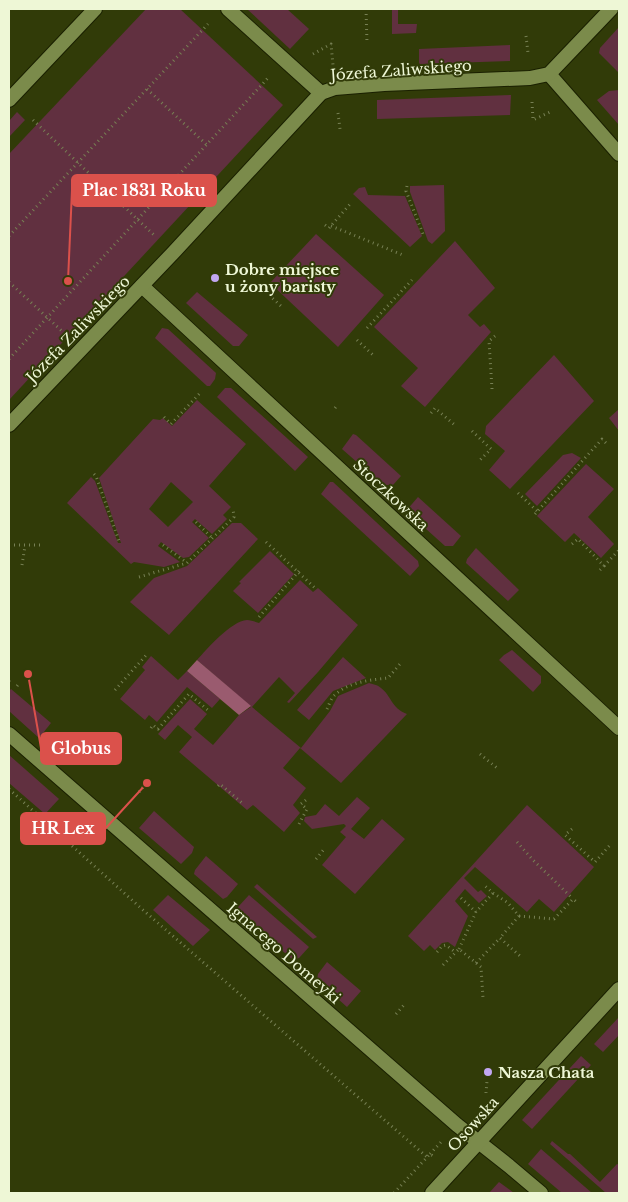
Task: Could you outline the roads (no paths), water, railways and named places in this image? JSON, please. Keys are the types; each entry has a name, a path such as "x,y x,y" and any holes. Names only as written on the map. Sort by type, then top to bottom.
{"street":[{"path":"9,100 95,9"},
{"path":"228,9 321,93"},
{"path":"611,9 549,74 619,154"},
{"name":"Józefa Zaliwskiego","path":"9,425 142,286 321,93 335,88 530,78 549,74"},
{"name":"Stoczkowska","path":"142,286 619,728"},
{"name":"Ignacego Domeyki","path":"9,734 457,1125 540,1193"},
{"name":"Osowska","path":"432,1193 619,989"}],"place":[{"name":"Dobre miejsce u żony baristy","path":"215,278"},
{"name":"Plac 1831 Roku","path":"68,281"},
{"name":"Globus","path":"28,674"},
{"name":"HR Lex","path":"147,783"},
{"name":"Nasza Chata","path":"488,1072"}]}
